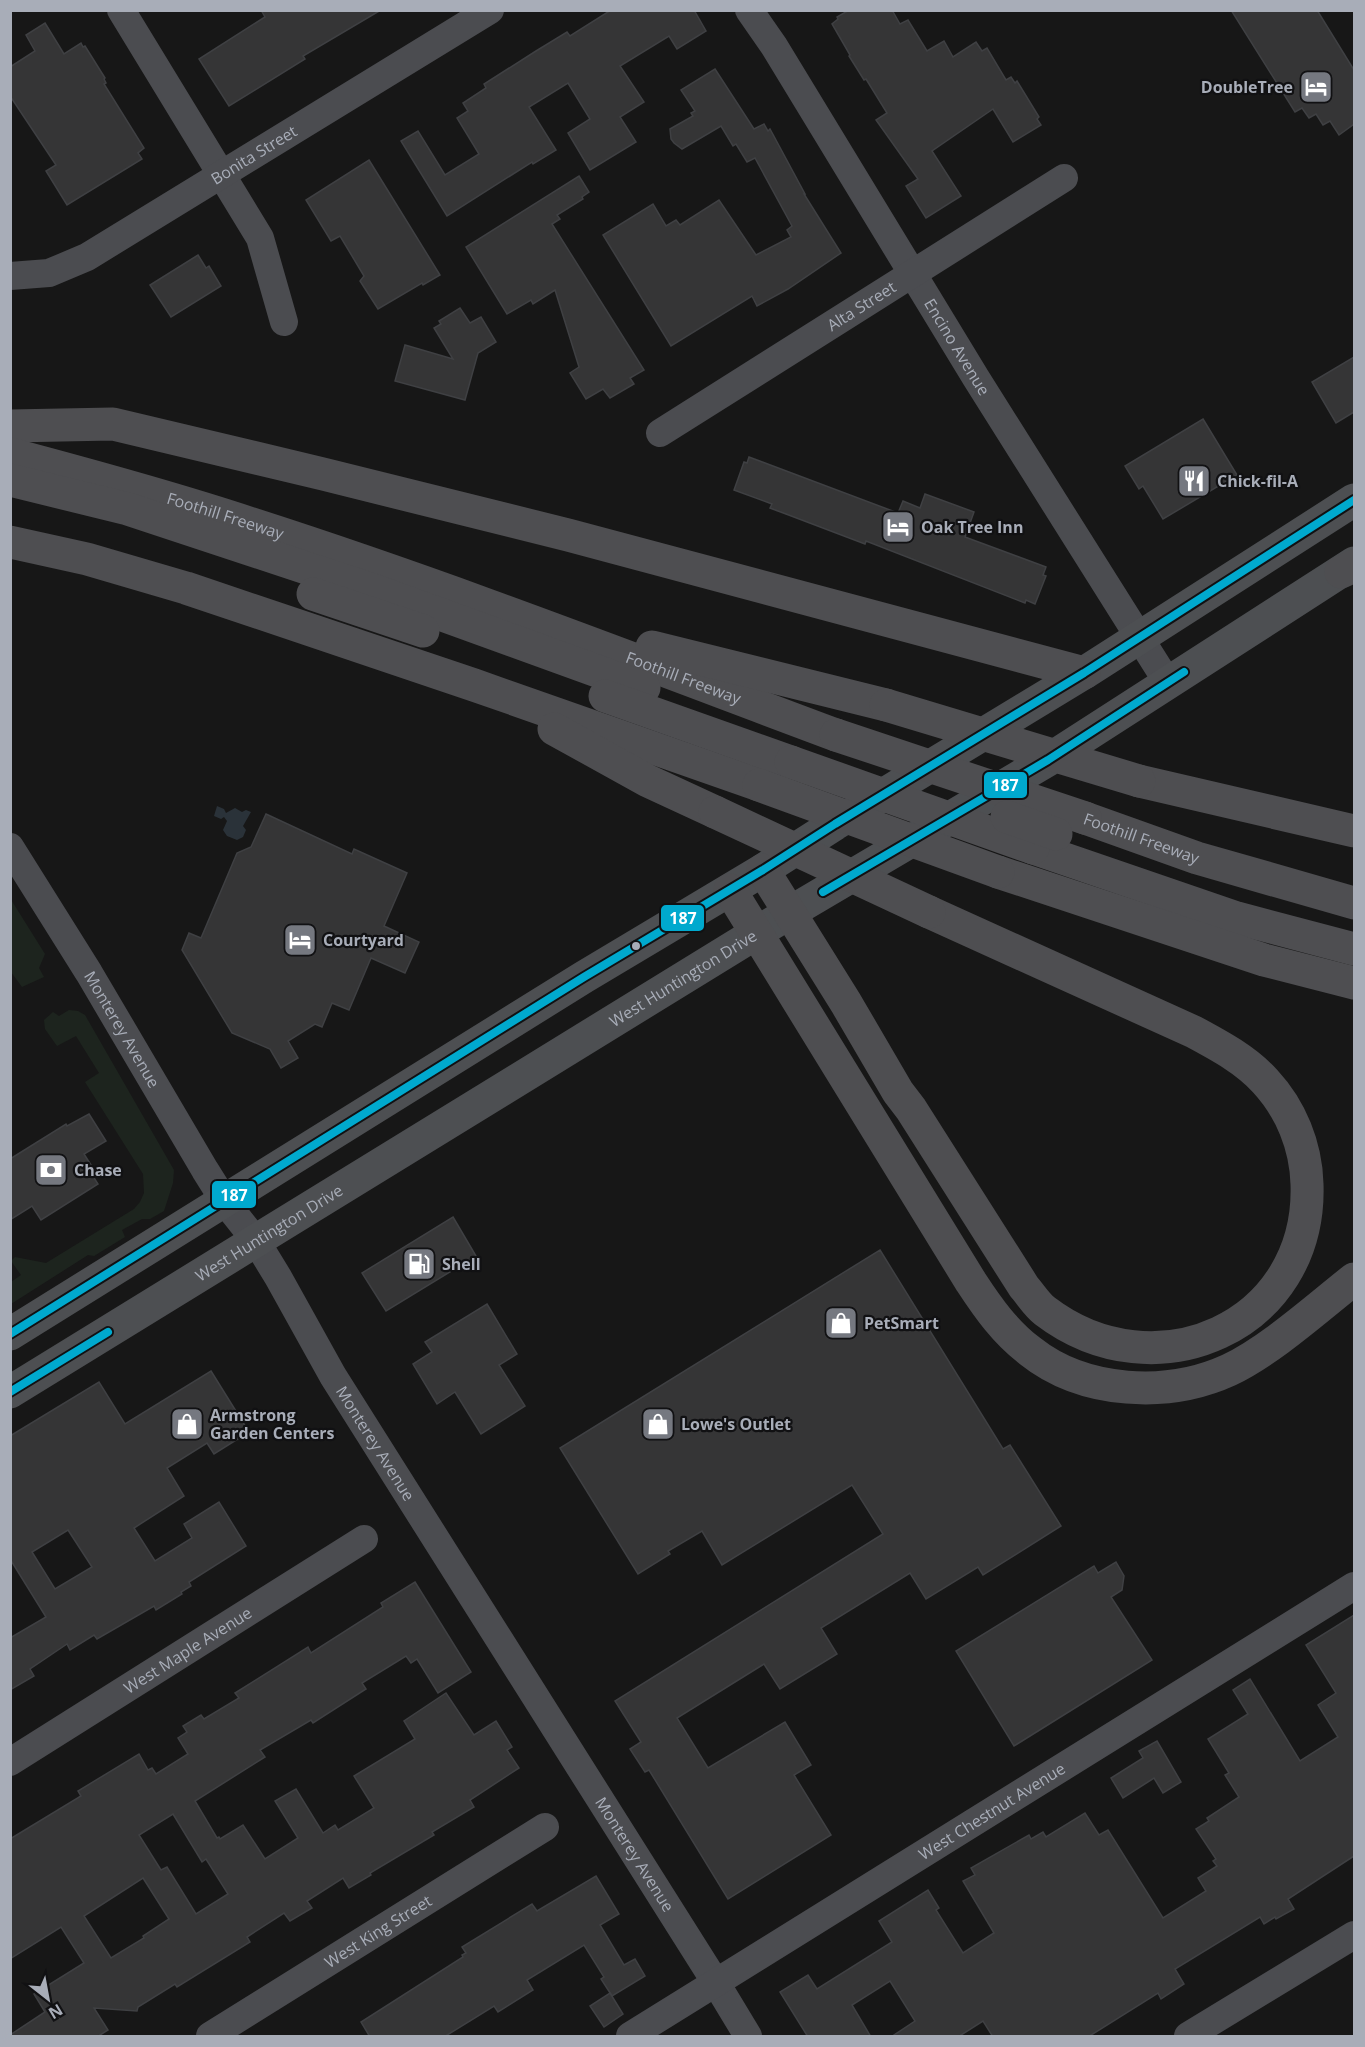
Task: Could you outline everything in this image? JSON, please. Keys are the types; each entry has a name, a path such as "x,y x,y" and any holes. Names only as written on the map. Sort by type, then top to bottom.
{"highway":[{"path":"10,426 113,424 568,535 1084,673"},
{"name":"Foothill Freeway","path":"10,454 124,484 256,525 492,607 815,748 1085,818 1197,858 1354,903"},
{"path":"10,480 128,509 379,592 815,748 1237,918 1354,949"},
{"path":"10,502 90,520 201,553 815,748"},
{"path":"10,542 87,559 186,588 474,685 998,872 1264,960 1354,983"},
{"path":"492,607 886,705 1139,781 1354,831"},
{"path":"474,685 648,781 1194,1032 1247,1064 1280,1099 1303,1150 1307,1172 1308,1200 1305,1222 1289,1265 1278,1284 1263,1302 1244,1319 1223,1332 1200,1341 1180,1346 1138,1348 1117,1346 1077,1332 1043,1310 1024,1287 898,1092 846,1003 763,870"},
{"path":"1045,841 1354,927"},
{"path":"730,890 965,1272 997,1320 1031,1352 1079,1377 1115,1386 1141,1388 1172,1386 1202,1380 1228,1370 1256,1354 1354,1279"}],"main road":[{"path":"10,1334 584,977 1084,673 1354,500"},
{"name":"West Huntington Drive","path":"10,1392 789,913 1048,760 1350,567"}],"street":[{"path":"121,10 260,238 284,322"},
{"name":"Bonita Street","path":"10,276 49,273 87,257 490,10"},
{"name":"Encino Avenue","path":"749,10 774,46 912,273 1168,683"},
{"name":"Alta Street","path":"660,433 1064,178"},
{"name":"Monterey Avenue","path":"10,847 89,973 225,1202 256,1241 333,1376 748,2037"},
{"name":"West Maple Avenue","path":"10,1762 364,1539"},
{"name":"West Chestnut Avenue","path":"630,2037 1354,1586"},
{"name":"West King Street","path":"210,2037 545,1827"},
{"path":"1188,2037 1354,1935"}],"shaded area":[{"path":"217,806 224,809 226,813 235,808 242,812 246,810 251,812 243,826 246,830 243,837 237,840 227,836 223,830 227,821 224,817 221,819 214,816"},
{"path":"10,898 45,954 39,968 44,977 22,987 11,972"},
{"path":"69,1010 85,1015 174,1170 173,1183 164,1211 122,1230 125,1237 94,1256 88,1255 11,1304 11,1282 21,1275 11,1261 15,1257 46,1263 134,1209 144,1193 143,1174 85,1082 99,1073 76,1036 57,1046 45,1029 44,1020 53,1012 59,1016"}],"building":[{"path":"261,10 381,10 303,56 305,59 229,106 199,59 265,17"},
{"path":"611,10 694,10 706,31 677,49 669,36 620,66 644,102 620,117 636,142 590,170 568,133 590,119 568,83 529,107 556,150 533,164 532,162 447,216 401,141 418,131 445,175 479,154 457,118 468,111 463,103 486,88 484,84 536,51 567,32 570,36"},
{"path":"849,10 892,10 900,24 908,20 927,51 944,41 953,57 976,42 982,51 987,48 1006,80 1011,77 1015,83 1017,81 1039,117 1037,119 1041,125 1013,142 993,109 932,151 961,196 926,218 906,186 918,179 876,120 887,113 849,56 832,24 838,19 837,17"},
{"name":"DoubleTree","path":"1231,10 1317,10 1354,70 1354,124 1339,135 1330,121 1323,125 1316,114 1309,118 1302,108 1295,112"},
{"path":"45,23 64,54 81,43 83,47 85,46 105,78 106,83 104,84 144,148 138,153 142,159 67,205 46,171 56,165 10,96 10,67 35,51 26,35"},
{"path":"715,69 754,129 764,124 768,131 770,129 804,194 841,253 788,289 757,306 752,296 671,346 603,235 653,204 666,226 676,220 680,225 719,200 756,255 791,237 787,230 792,226 755,158 747,162 736,144 733,146 721,126 682,149 671,139 670,129 693,116 691,113 695,111 681,90"},
{"path":"369,160 440,275 378,309 360,281 364,276 340,236 331,241 306,200"},
{"path":"579,176 589,192 582,197 583,199 557,215 560,219 552,224 644,370 630,378 634,384 610,398 603,389 586,399 570,373 579,367 555,290 533,304 531,300 507,314 466,247"},
{"path":"198,255 206,268 209,266 221,286 171,317 150,285"},
{"path":"460,308 470,323 481,317 496,342 478,353 465,400 395,381 405,345 453,359 434,328 441,324 439,321"},
{"path":"1354,357 1354,412 1336,423 1312,382"},
{"path":"1203,419 1237,475 1163,519 1143,486 1139,489 1125,466"},
{"name":"Oak Tree Inn","path":"749,457 898,513 903,501 920,508 925,494 974,512 965,537 1046,567 1043,575 1046,576 1035,604 1026,600 1025,603 866,541 865,544 770,508 772,504 734,490 744,462 747,463"},
{"name":"Courtyard","path":"266,814 352,854 354,849 407,873 384,926 419,942 405,973 371,958 349,1010 332,1003 322,1027 315,1024 288,1041 298,1058 281,1068 270,1049 232,1033 182,950 189,933 201,938 237,853 251,847"},
{"path":"89,1114 106,1141 84,1154 91,1165 87,1167 98,1184 41,1220 32,1206 10,1220 10,1159 66,1124 67,1126"},
{"path":"453,1217 476,1256 386,1311 362,1273"},
{"path":"880,1250 1003,1449 1010,1445 1061,1526 983,1575 978,1567 926,1599 910,1573 821,1628 837,1654 780,1689 764,1664 677,1718 708,1768 785,1722 811,1765 794,1775 831,1835 728,1899 649,1770 645,1772 630,1749 641,1742 615,1701 883,1534 852,1485 722,1565 702,1531 668,1551 670,1554 638,1574 560,1448"},
{"path":"487,1304 517,1354 499,1365 525,1406 481,1434 455,1392 437,1404 413,1364 432,1352 425,1342"},
{"path":"211,1371 249,1432 214,1454 207,1443 167,1468 184,1496 134,1528 155,1561 192,1538 184,1524 219,1502 246,1546 189,1582 191,1586 181,1592 182,1594 156,1610 154,1606 97,1639 94,1635 70,1650 67,1644 30,1669 34,1676 10,1690 10,1638 46,1617 10,1559 10,1436 99,1382 125,1424","holes":["68,1530 92,1567 55,1589 32,1552"]},
{"path":"1116,1562 1124,1576 1122,1590 1111,1597 1152,1660 1014,1746 956,1651 1094,1566 1098,1573"},
{"path":"415,1582 471,1672 438,1693 417,1659 411,1663 406,1656 362,1683 366,1689 313,1723 311,1720 260,1750 265,1757 195,1801 217,1838 220,1839 243,1825 265,1859 298,1838 275,1801 296,1789 323,1833 335,1825 338,1830 374,1808 354,1776 415,1739 404,1721 446,1693 474,1735 496,1721 512,1747 507,1750 519,1768 470,1800 474,1807 432,1832 434,1835 349,1888 343,1878 307,1901 312,1908 290,1921 284,1913 247,1937 250,1942 177,1987 175,1984 138,2007 137,2011 94,2008 108,2030 97,2037 10,2037 45,2012 34,1994 84,1963 61,1927 10,1959 10,1839 81,1796 78,1791 139,1754 148,1770 152,1768 156,1774 188,1754 178,1738 187,1732 183,1726 201,1715 204,1719 239,1698 235,1693 308,1647 311,1653 383,1607 381,1603","holes":["173,1814 202,1862 206,1859 228,1894 196,1914 167,1867 161,1870 139,1835","143,1878 169,1919 143,1936 144,1938 111,1958 84,1916"]},
{"path":"1354,1615 1354,1856 1288,1899 1294,1909 1264,1924 1260,1917 1175,1969 1184,1984 1161,1999 1158,1993 1088,2037 993,2037 983,2021 958,2037 891,2037 915,2021 890,1981 852,2005 871,2037 808,2037 780,1992 808,1975 817,1989 892,1942 879,1921 928,1890 939,1908 936,1910 963,1953 994,1933 963,1881 975,1875 971,1868 1029,1835 1031,1839 1043,1832 1046,1837 1085,1813 1099,1835 1108,1830 1163,1918 1206,1891 1198,1878 1217,1866 1213,1861 1216,1859 1196,1829 1209,1821 1207,1818 1239,1797 1225,1775 1229,1773 1208,1739 1248,1714 1233,1690 1250,1679 1300,1761 1338,1737 1318,1705 1336,1693 1306,1645"},
{"path":"1157,1741 1181,1782 1163,1793 1154,1778 1123,1798 1111,1778 1143,1758 1139,1751"},
{"path":"596,1876 619,1914 600,1925 624,1965 635,1959 645,1976 612,1996 601,1979 604,1977 584,1945 527,1980 533,1990 498,2012 494,2006 444,2037 370,2037 361,2022 463,1957 462,1955 466,1953 462,1947 532,1904 537,1911"},
{"path":"610,1993 623,2014 604,2027 590,2006"}],"transit line":[{"name":"187","path":"10,1334 584,977 1084,673 1354,500"},
{"name":"187","path":"823,892 1048,760 1184,672"},
{"name":"187","path":"10,1392 108,1332"}],"place":[{"name":"DoubleTree","path":"1316,87"},
{"name":"Chick-fil-A","path":"1194,481"},
{"name":"Oak Tree Inn","path":"898,527"},
{"name":"Courtyard","path":"300,940"},
{"name":"Chase","path":"51,1170"},
{"name":"Shell","path":"419,1264"},
{"name":"PetSmart","path":"841,1323"},
{"name":"Armstrong Garden Centers","path":"187,1424"},
{"name":"Lowe's Outlet","path":"658,1424"}]}
